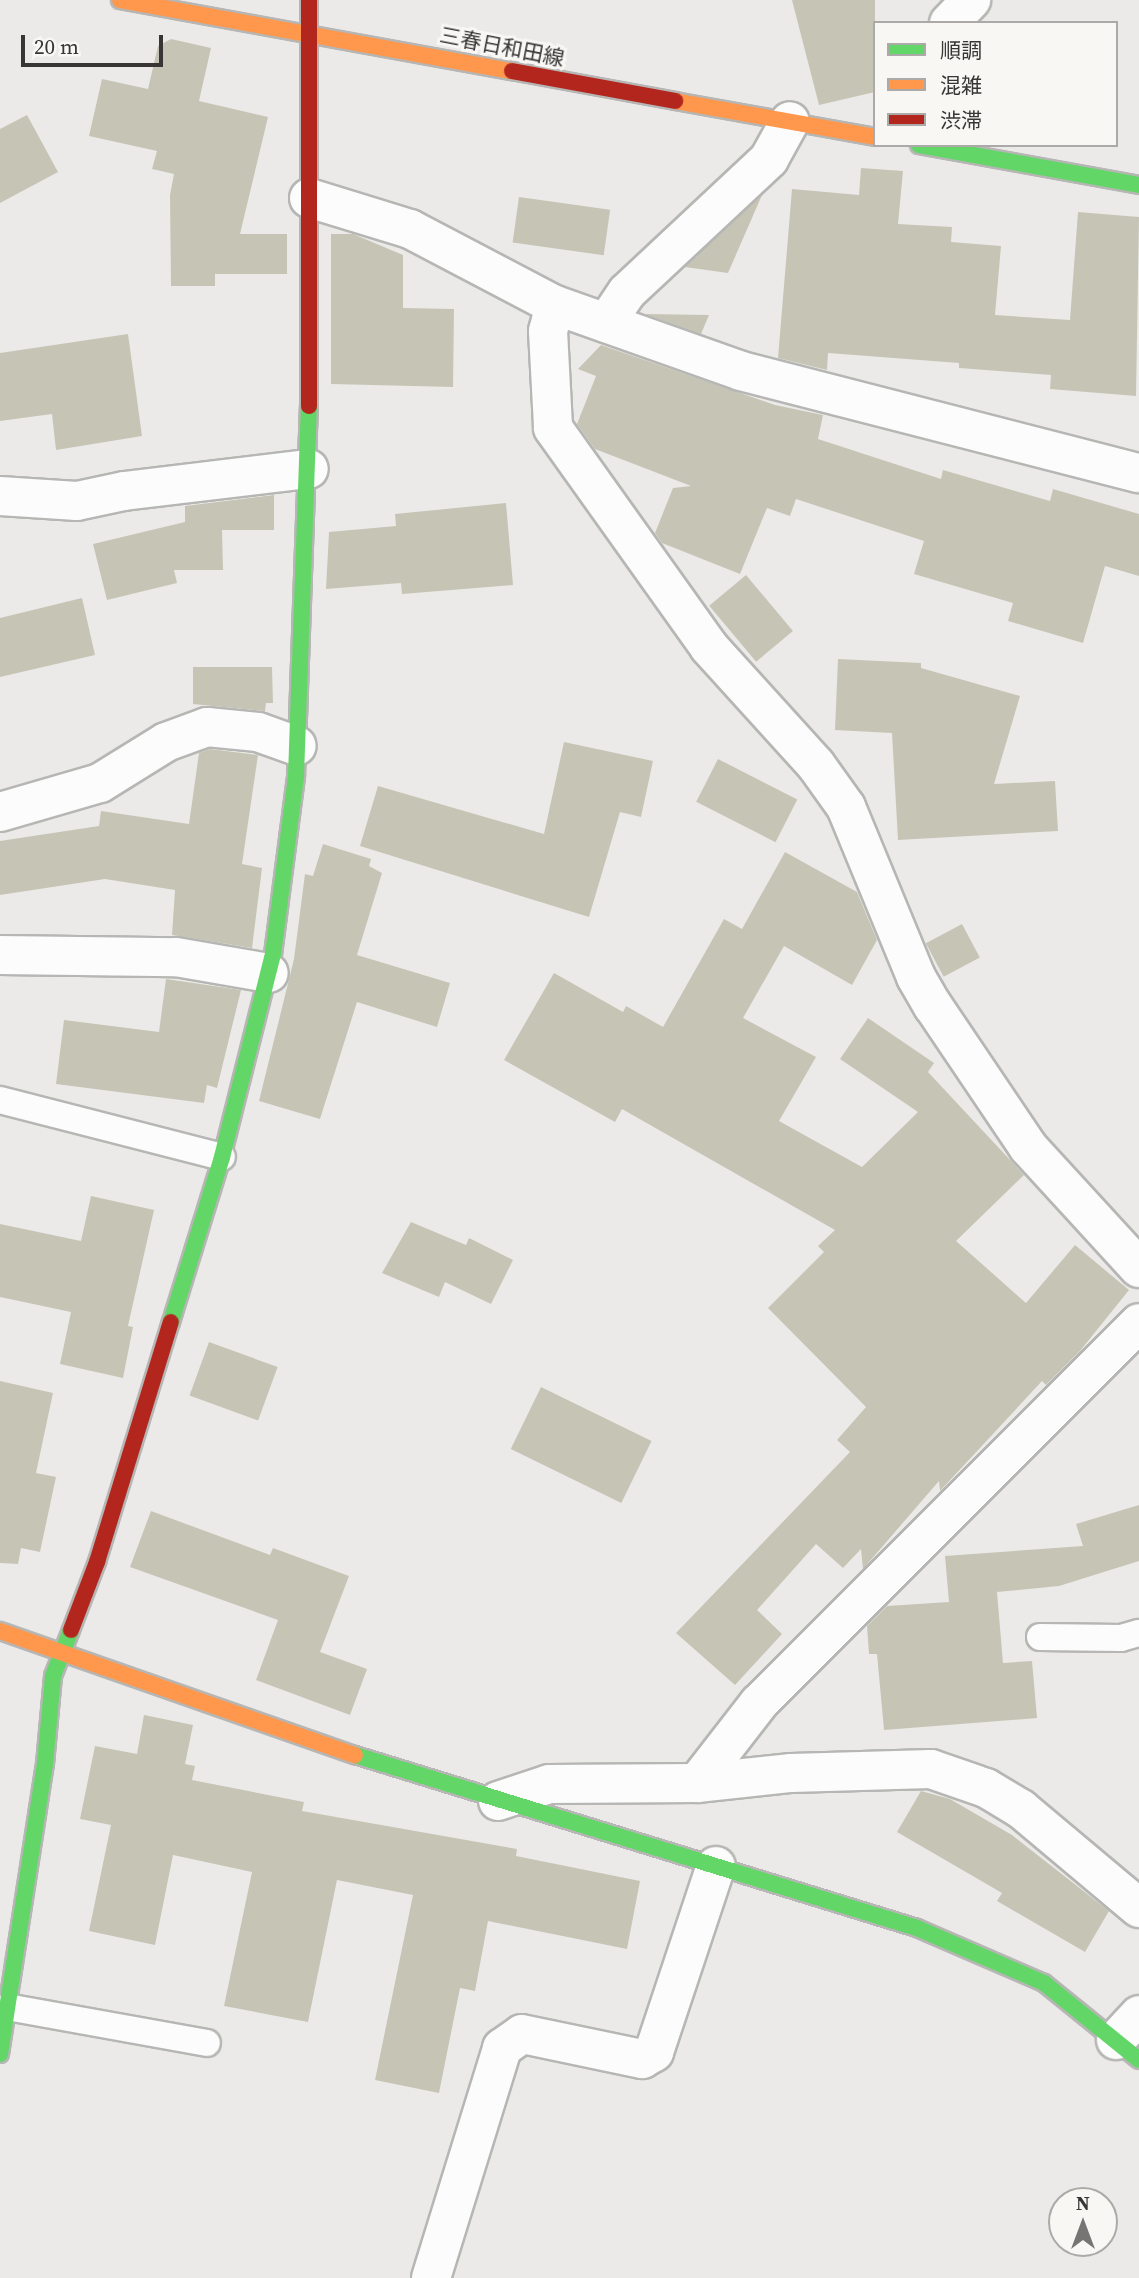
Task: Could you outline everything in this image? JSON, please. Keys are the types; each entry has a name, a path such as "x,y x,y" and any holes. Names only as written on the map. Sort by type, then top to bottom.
{"street":[{"name":"三春日和田線","path":"120,0 307,31 873,137"},
{"path":"0,2054 45,1764 53,1676 101,1549 222,1157 269,973 297,746 309,469 309,0"},
{"path":"951,21 971,0"},
{"path":"607,323 627,292 769,159 790,121"},
{"path":"932,147 1139,185"},
{"path":"309,198 410,229 555,305 741,371 1139,473"},
{"path":"555,305 548,331 553,428 709,648 816,765 846,807 916,977 933,1006 1028,1147 1139,1268"},
{"path":"0,496 77,501 124,491 309,469"},
{"path":"0,812 100,783 166,741 207,727 258,732 297,746"},
{"path":"0,955 176,957 269,973"},
{"path":"697,1783 759,1703 1139,1323"},
{"path":"0,1631 498,1801 917,1928 981,1953 1044,1983 1131,2038"},
{"path":"498,1801 549,1784 697,1783 791,1773 931,1769 986,1788 1021,1809 1139,1908"},
{"path":"431,2278 502,2048 522,2034 642,2059 654,2052 716,1866"}],"lane":[{"path":"0,1100 222,1157"},
{"path":"1040,1637 1121,1638 1139,1633"},
{"path":"7,2007 207,2043"}],"building":[{"path":"792,0 875,0 873,92 819,105"},
{"path":"171,39 211,48 199,101 268,117 240,234 287,234 287,274 215,274 215,286 171,286 170,195 174,174 152,169 157,151 89,136 102,79 148,89 158,46"},
{"path":"27,115 58,172 0,203 0,129"},
{"path":"861,168 903,171 898,224 952,227 951,242 1001,246 995,315 1070,320 1078,212 1139,217 1136,396 1050,389 1051,375 959,368 959,363 828,353 827,370 778,358 792,189 859,195"},
{"path":"762,195 728,273 685,267"},
{"path":"519,197 610,210 604,255 513,243"},
{"path":"331,234 353,234 403,255 403,308 454,309 453,387 331,384"},
{"path":"645,314 709,315 701,334"},
{"path":"128,334 142,436 56,450 52,414 0,421 0,353"},
{"path":"601,345 775,405 823,415 818,439 941,479 943,470 1050,501 1053,489 1139,514 1139,576 1105,566 1083,643 1008,621 1013,603 914,574 924,541 796,499 790,516 767,508 740,574 662,543 655,533 673,488 691,486 595,449 577,424 596,376 578,369"},
{"path":"274,495 274,530 222,530 223,570 174,570 177,583 107,600 93,544 185,522 185,506"},
{"path":"506,503 513,585 402,594 401,583 326,589 329,532 396,526 395,514"},
{"path":"746,575 793,631 756,662 709,606"},
{"path":"82,598 95,655 0,677 0,618"},
{"path":"838,659 921,663 921,668 1020,696 994,784 1055,781 1058,831 898,840 892,733 835,730"},
{"path":"193,667 272,667 273,703 266,703 265,711 193,704"},
{"path":"564,742 653,761 641,817 620,812 589,917 360,846 378,786 544,834"},
{"path":"210,749 258,755 242,864 262,868 252,948 172,935 175,890 105,879 0,895 0,841 99,826 101,811 189,824 199,753"},
{"path":"718,759 797,799 776,842 696,802"},
{"path":"323,844 371,859 369,866 382,873 357,955 450,983 437,1027 357,1002 320,1119 259,1101 294,959 305,874 313,876"},
{"path":"785,852 857,892 877,940 852,985 784,946 743,1018 816,1057 779,1121 862,1167 918,1112 840,1059 868,1018 934,1063 928,1072 1024,1175 956,1241 1026,1303 1075,1245 1129,1290 1080,1351 1046,1385 1042,1381 940,1491 939,1481 863,1569 861,1549 843,1568 816,1544 757,1610 782,1634 735,1685 676,1633 850,1452 837,1440 866,1407 768,1308 824,1252 818,1246 835,1230 622,1109 615,1122 504,1060 554,973 623,1012 626,1006 663,1027 724,919 742,929"},
{"path":"962,924 980,958 944,977 926,943"},
{"path":"166,979 241,990 217,1088 207,1085 204,1103 56,1084 64,1020 159,1032"},
{"path":"91,1196 154,1210 128,1326 133,1327 123,1378 60,1364 71,1312 0,1297 0,1224 81,1241"},
{"path":"411,1222 466,1245 469,1238 513,1260 491,1304 445,1282 439,1297 382,1273"},
{"path":"209,1342 278,1367 258,1421 190,1396"},
{"path":"0,1381 53,1393 36,1473 56,1477 40,1552 21,1548 18,1564 0,1563"},
{"path":"541,1387 652,1441 621,1503 511,1449"},
{"path":"1139,1505 1139,1561 1059,1586 997,1592 1003,1663 1032,1661 1037,1718 884,1730 877,1654 869,1654 867,1626 887,1606 949,1602 945,1556 1083,1546 1076,1524"},
{"path":"151,1511 270,1555 273,1548 349,1576 320,1652 367,1669 350,1715 256,1680 278,1620 130,1567"},
{"path":"144,1715 193,1725 185,1764 195,1766 192,1780 304,1802 302,1811 517,1849 516,1856 640,1881 627,1949 488,1921 475,1991 460,1988 439,2093 375,2080 413,1895 337,1880 308,2022 224,2006 252,1872 173,1855 155,1945 89,1931 111,1825 80,1819 95,1746 137,1754"},
{"path":"921,1791 950,1799 1012,1835 1109,1911 1085,1952 997,1901 1002,1893 897,1832"}],"traffic: fast":[{"path":"930,147 1139,185"},
{"path":"171,1322 222,1157 273,954 296,776 309,406"},
{"path":"0,2054 45,1764 53,1676 71,1630"},
{"path":"355,1755 917,1928 1044,1983 1139,2060"}],"traffic: slow":[{"path":"120,0 512,71"},
{"path":"675,101 873,137"},
{"path":"0,1631 355,1755"}],"traffic: jam":[{"path":"309,0 309,406"},
{"path":"512,71 675,101"},
{"path":"71,1630 97,1562 171,1322"}]}
